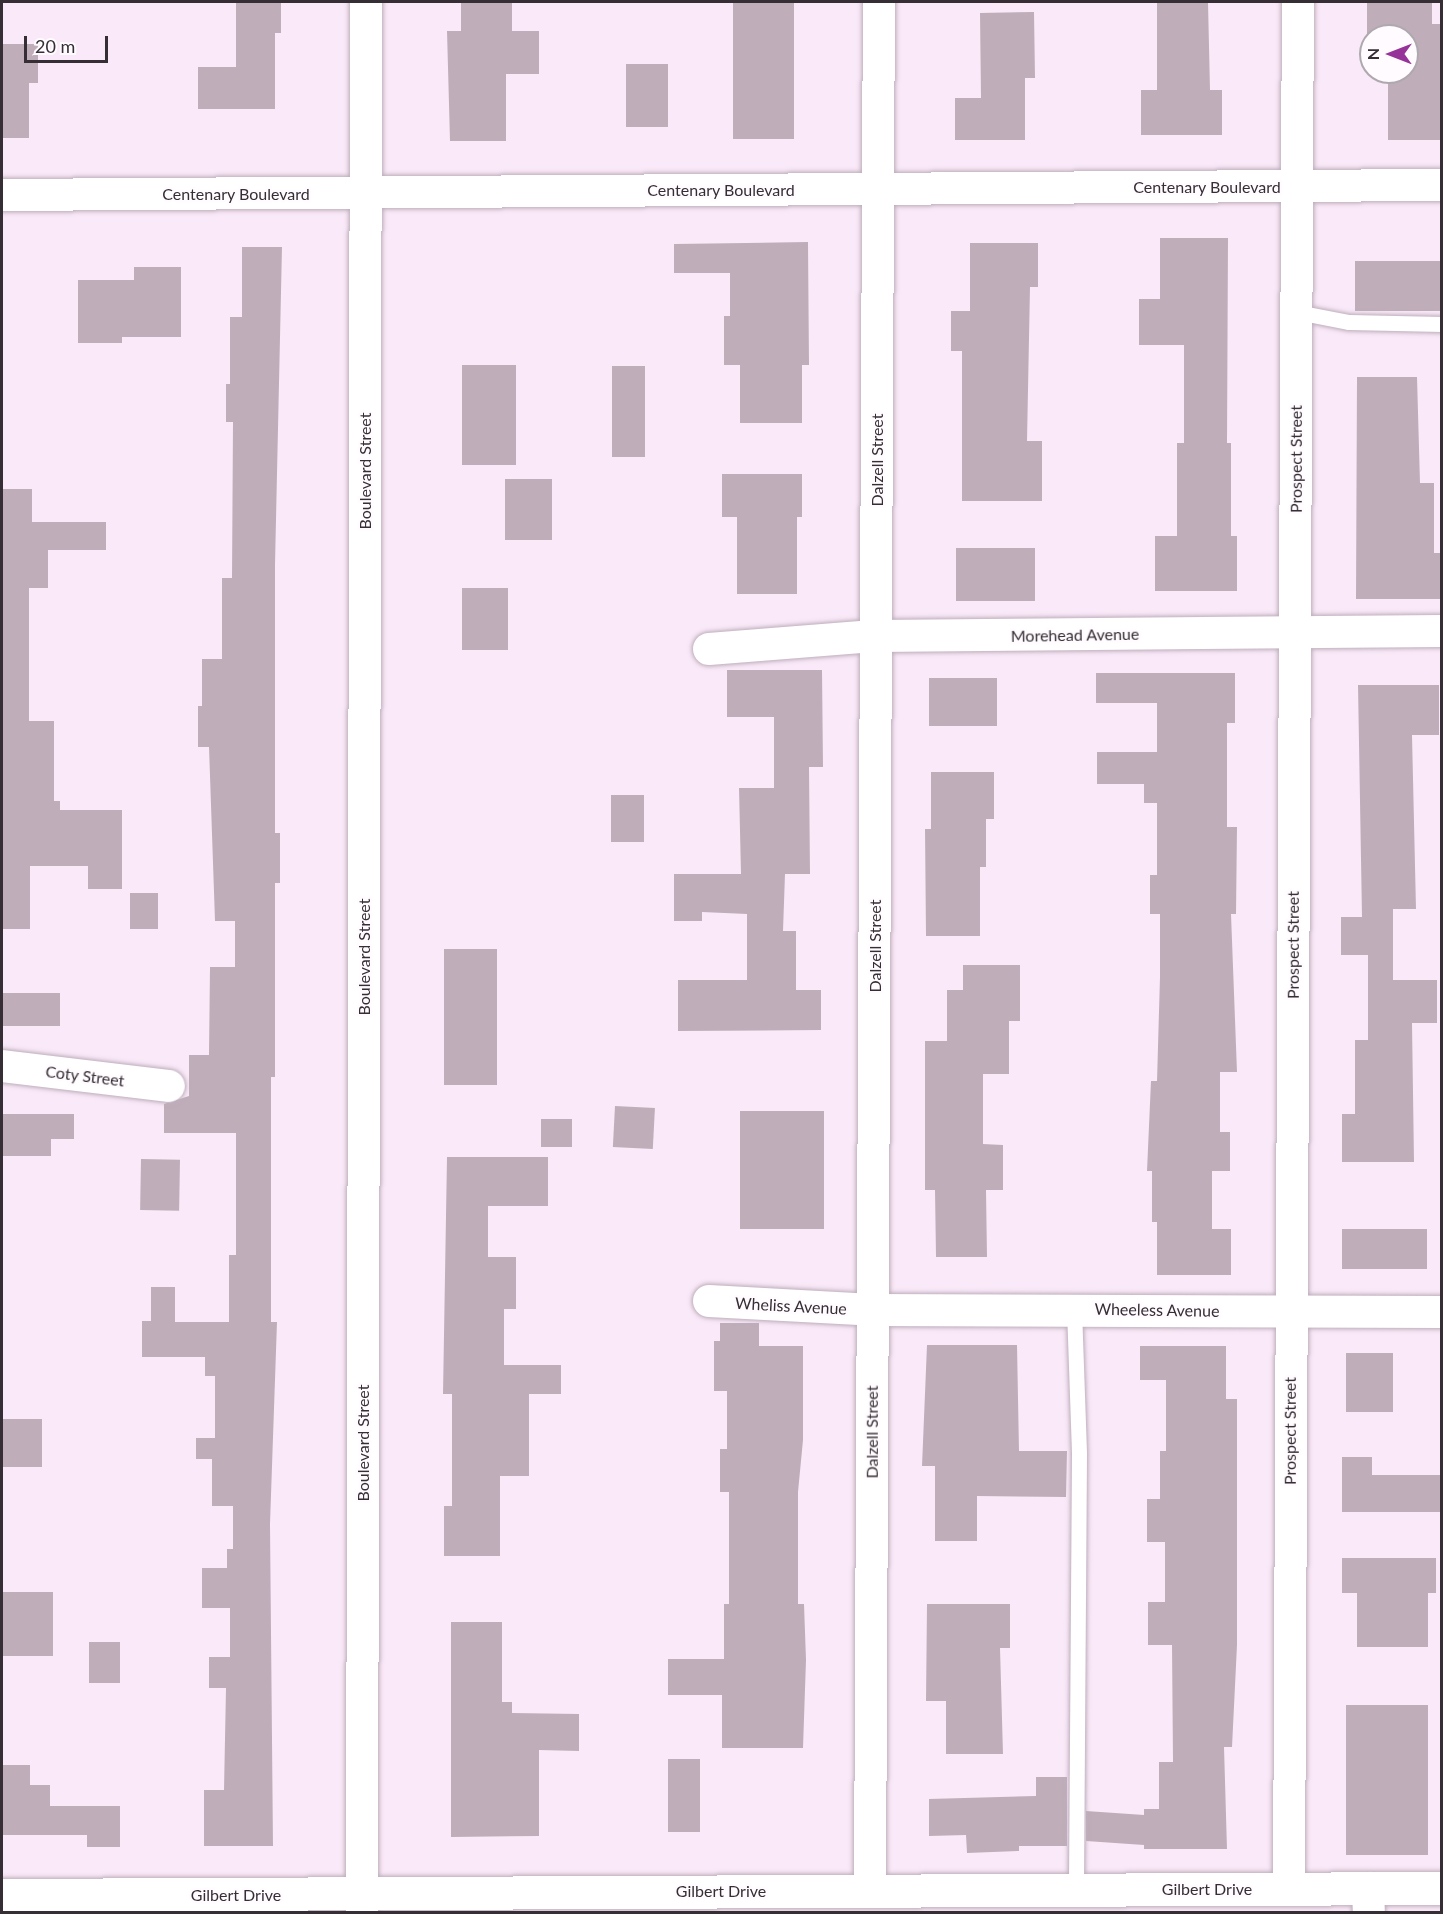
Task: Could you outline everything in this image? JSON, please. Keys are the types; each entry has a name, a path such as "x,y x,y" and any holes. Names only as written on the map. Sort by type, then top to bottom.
{"street":[{"name":"Boulevard Street","path":"362,1904 366,2"},
{"name":"Dalzell Street","path":"865,1898 873,1310 879,2"},
{"name":"Prospect Street","path":"1289,1889 1298,2"},
{"name":"Centenary Boulevard","path":"2,195 1442,185"},
{"name":"Morehead Avenue","path":"709,649 876,636 1442,632"},
{"name":"Coty Street","path":"2,1066 169,1086"},
{"name":"Wheliss Avenue","path":"709,1301 873,1310"},
{"name":"Wheeless Avenue","path":"873,1310 1442,1312"},
{"name":"Gilbert Drive","path":"2,1895 125,1904 362,1904 865,1898 1076,1889 1289,1889 1369,1900 1442,1888"}],"lane":[{"path":"1297,312 1349,322 1442,324"},
{"path":"1074,1310 1079,1454 1076,1889"}],"building":[{"path":"236,2 281,2 281,33 275,33 275,109 198,109 198,67 236,67"},
{"path":"461,2 512,2 512,31 539,31 539,74 506,74 506,141 450,141 447,31 461,31"},
{"path":"733,2 794,2 794,139 733,139"},
{"path":"1157,2 1208,2 1210,90 1222,90 1222,135 1141,135 1141,90 1157,90"},
{"path":"1367,2 1432,2 1432,24 1442,24 1442,140 1388,140 1388,84 1419,84 1419,24 1367,24"},
{"path":"1034,12 1035,78 1025,78 1025,140 955,140 955,98 981,98 980,13"},
{"path":"2,44 38,44 38,83 29,83 29,138 2,138"},
{"path":"626,64 668,64 668,127 626,127"},
{"path":"1160,238 1228,238 1227,443 1231,443 1231,536 1237,536 1237,591 1155,591 1155,536 1177,536 1177,443 1184,443 1184,345 1139,345 1139,299 1160,299"},
{"path":"808,242 809,365 802,365 802,423 740,423 740,365 724,365 724,316 730,316 730,273 674,273 674,244"},
{"path":"970,243 1038,243 1038,287 1030,287 1027,441 1042,441 1042,501 962,501 962,351 951,351 951,311 970,311"},
{"path":"242,247 282,247 275,565 275,833 280,833 280,883 275,883 275,1077 271,1077 271,1322 277,1322 270,1524 273,1846 204,1846 204,1790 224,1790 226,1688 209,1688 209,1657 230,1657 230,1608 202,1608 202,1568 227,1568 227,1549 233,1549 233,1506 212,1506 212,1459 196,1459 196,1438 215,1438 215,1376 205,1376 205,1357 142,1357 142,1321 151,1321 151,1287 175,1287 175,1322 229,1322 229,1255 236,1255 236,1133 164,1133 164,1104 189,1096 189,1055 209,1055 210,967 235,967 235,921 215,921 209,747 198,747 198,706 202,706 202,659 222,659 222,578 232,578 233,422 226,422 226,384 230,384 230,317 242,317"},
{"path":"1355,261 1442,261 1442,311 1355,311"},
{"path":"134,267 181,267 181,337 122,337 122,343 78,343 78,280 134,280"},
{"path":"462,365 516,365 516,465 462,465"},
{"path":"612,366 645,366 645,457 612,457"},
{"path":"1357,377 1417,377 1420,483 1434,483 1434,553 1442,553 1442,599 1356,599"},
{"path":"722,474 802,474 802,517 797,517 797,594 737,594 737,517 722,517"},
{"path":"505,479 552,479 552,540 505,540"},
{"path":"2,489 32,489 32,522 106,522 106,550 48,550 48,588 29,588 29,721 54,721 54,801 60,801 60,810 122,810 122,889 88,889 88,866 30,866 30,929 2,929"},
{"path":"956,548 1035,548 1035,601 956,601"},
{"path":"462,588 508,588 508,650 462,650"},
{"path":"727,670 822,670 823,767 809,767 810,874 785,874 783,931 796,931 796,990 821,990 821,1030 678,1031 678,980 747,980 747,914 702,912 702,921 674,921 674,874 741,874 739,788 774,788 774,717 727,717"},
{"path":"1096,673 1235,673 1235,723 1227,723 1227,827 1237,827 1236,914 1231,914 1237,1072 1220,1072 1220,1132 1230,1132 1230,1171 1212,1171 1212,1229 1231,1229 1231,1275 1157,1275 1157,1222 1152,1222 1152,1171 1147,1171 1151,1081 1157,1081 1160,977 1160,914 1150,914 1150,875 1157,875 1157,803 1144,803 1144,784 1097,784 1097,752 1157,752 1157,703 1096,703"},
{"path":"929,678 997,678 997,726 929,726"},
{"path":"1358,685 1439,685 1439,735 1412,735 1416,909 1393,909 1393,980 1437,980 1437,1023 1412,1023 1414,1162 1342,1162 1342,1114 1355,1114 1355,1040 1368,1040 1368,955 1341,955 1341,917 1362,917"},
{"path":"931,772 994,772 994,819 986,819 986,867 980,867 980,936 926,936 925,829 931,829"},
{"path":"611,795 644,795 644,842 611,842"},
{"path":"130,893 158,893 158,929 130,929"},
{"path":"444,949 497,949 497,1085 444,1085"},
{"path":"963,965 1020,965 1020,1021 1009,1021 1009,1074 983,1074 983,1144 1003,1145 1003,1190 986,1190 987,1257 936,1257 935,1190 925,1190 925,1041 947,1041 947,990 963,990"},
{"path":"2,993 60,993 60,1026 2,1026"},
{"path":"615,1106 655,1108 653,1149 613,1147"},
{"path":"740,1111 824,1111 824,1229 740,1229"},
{"path":"2,1114 74,1114 74,1139 51,1139 51,1156 2,1156"},
{"path":"541,1119 572,1119 572,1147 541,1147"},
{"path":"447,1157 548,1157 548,1206 488,1206 488,1257 516,1257 516,1309 504,1309 504,1365 561,1365 561,1394 529,1394 529,1476 500,1476 500,1556 444,1556 444,1506 452,1506 452,1394 443,1394"},
{"path":"141,1159 180,1160 179,1211 140,1210"},
{"path":"1342,1229 1427,1229 1427,1269 1342,1269"},
{"path":"720,1323 759,1323 759,1346 803,1346 803,1440 798,1492 798,1604 804,1604 806,1660 803,1748 722,1748 722,1695 668,1695 668,1659 724,1659 724,1604 729,1604 729,1492 720,1492 720,1449 727,1449 727,1391 714,1391 714,1341 720,1341"},
{"path":"927,1345 1017,1345 1019,1451 1067,1451 1066,1497 977,1496 977,1541 935,1541 935,1466 922,1466"},
{"path":"1140,1346 1226,1346 1226,1399 1237,1399 1237,1645 1232,1747 1224,1747 1227,1849 1144,1849 1144,1845 1086,1841 1086,1811 1144,1815 1144,1809 1159,1809 1159,1762 1173,1762 1172,1645 1148,1645 1148,1602 1165,1602 1165,1542 1147,1542 1147,1499 1160,1499 1160,1451 1166,1451 1166,1380 1140,1380"},
{"path":"1346,1353 1393,1353 1393,1412 1346,1412"},
{"path":"2,1419 42,1419 42,1467 2,1467"},
{"path":"1342,1457 1372,1457 1372,1475 1440,1475 1440,1512 1342,1512"},
{"path":"1342,1558 1436,1558 1436,1593 1428,1593 1428,1647 1357,1647 1357,1593 1342,1593"},
{"path":"2,1592 53,1592 53,1656 2,1656"},
{"path":"927,1604 1010,1604 1010,1648 1000,1648 1003,1754 946,1754 946,1701 926,1701"},
{"path":"451,1622 502,1622 502,1702 512,1702 512,1713 579,1714 579,1751 539,1750 539,1836 451,1837"},
{"path":"89,1642 120,1642 120,1683 89,1683"},
{"path":"1346,1705 1428,1705 1428,1855 1346,1855"},
{"path":"668,1759 700,1759 700,1832 668,1832"},
{"path":"2,1765 30,1765 30,1785 50,1785 50,1806 120,1806 120,1847 87,1847 87,1835 2,1835"},
{"path":"1036,1777 1067,1777 1067,1846 1019,1846 1019,1851 967,1853 966,1835 929,1836 929,1799 1036,1796"}]}
